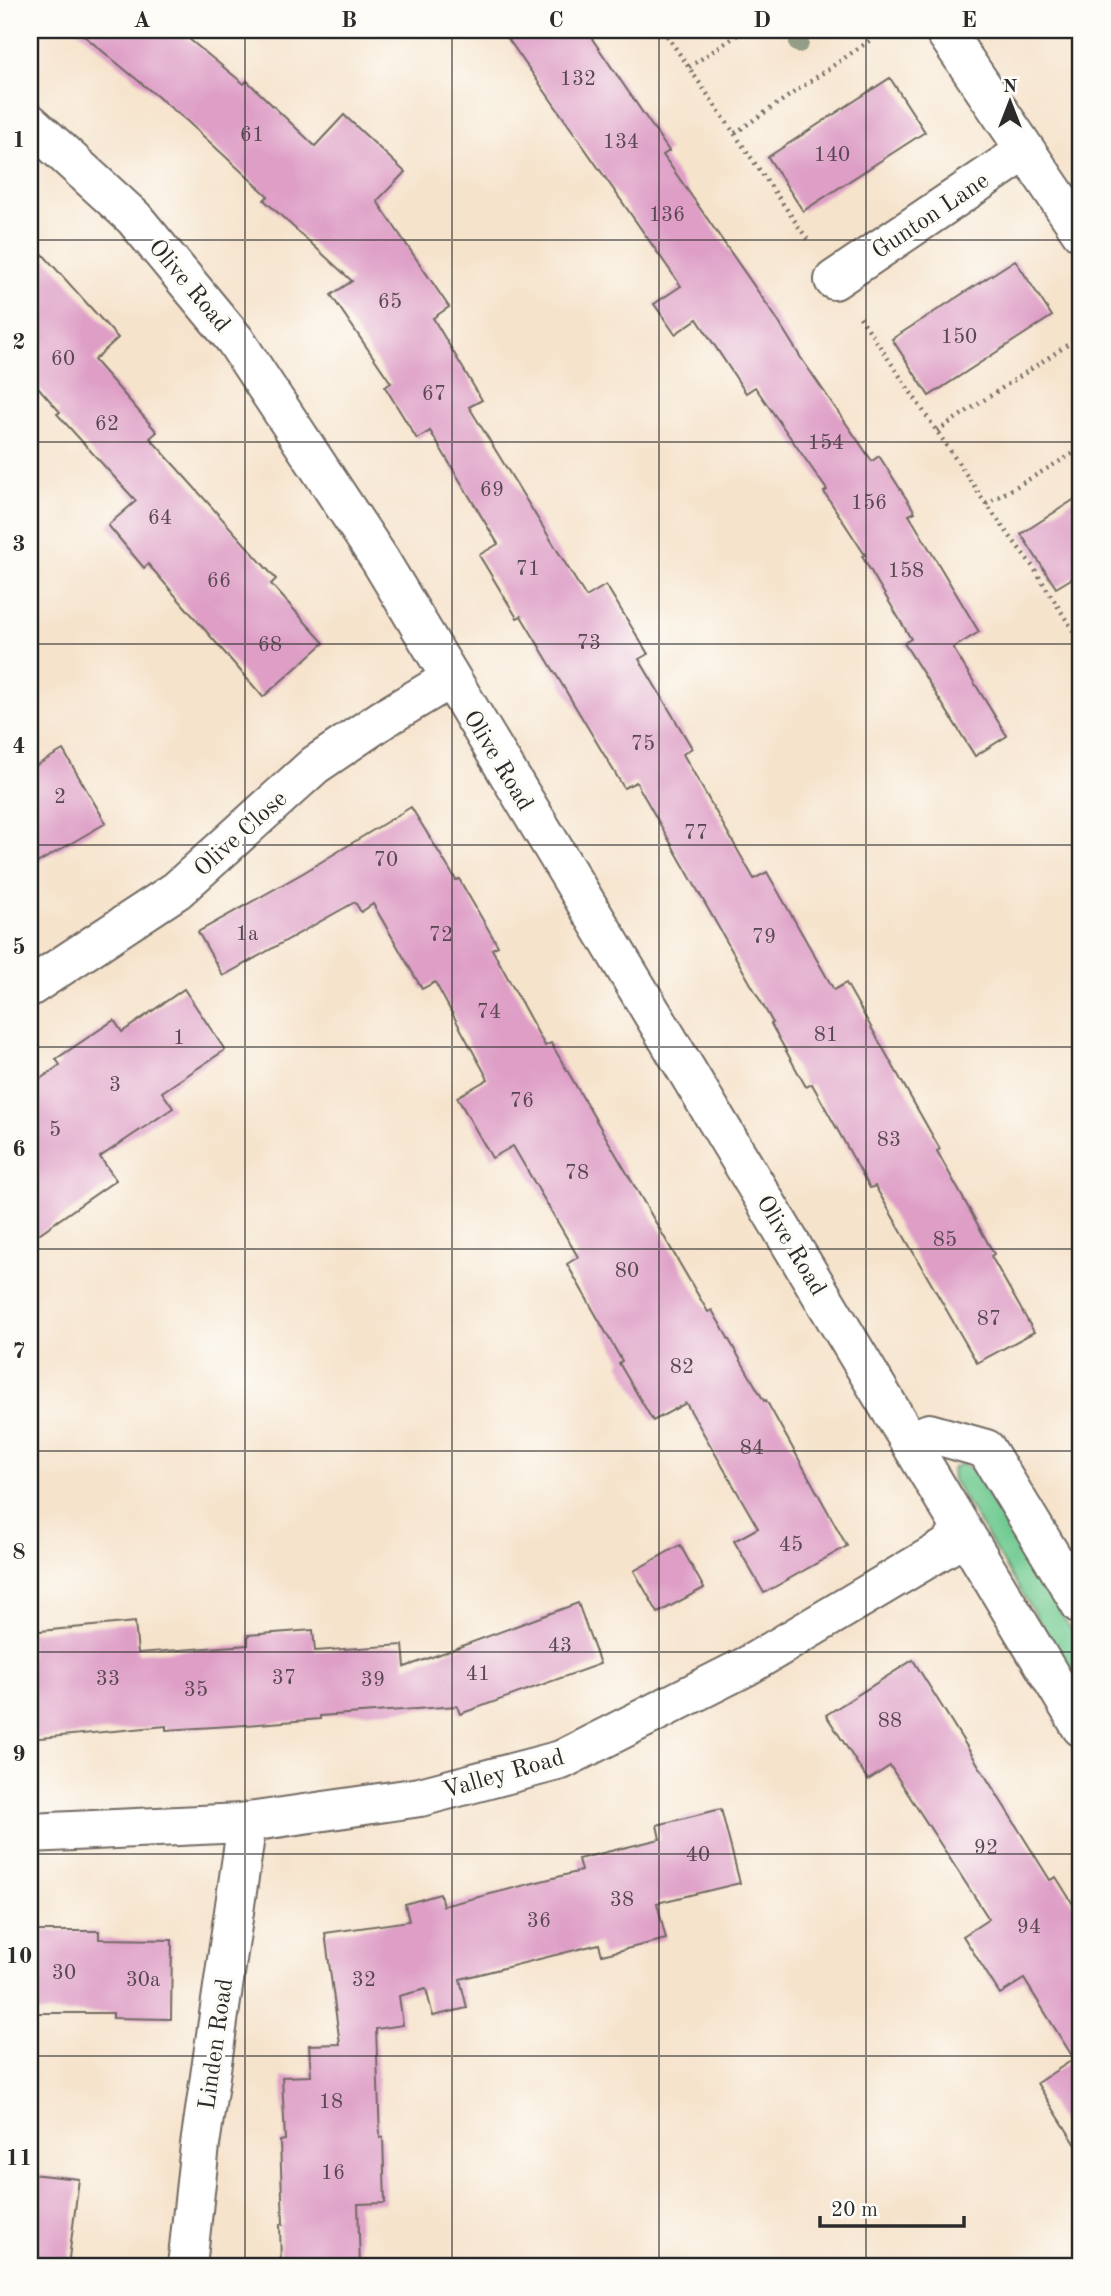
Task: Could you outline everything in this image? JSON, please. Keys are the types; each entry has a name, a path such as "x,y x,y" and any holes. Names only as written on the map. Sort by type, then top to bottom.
{"street":[{"path":"944,30 1081,232"},
{"name":"Olive Road","path":"30,123 134,218 236,340 380,560 1081,1727"},
{"name":"Gunton Lane","path":"834,279 1025,151"},
{"name":"Olive Close","path":"30,987 177,890 315,765 383,719 450,679"},
{"path":"910,1441 929,1433 986,1449 1081,1605"},
{"name":"Valley Road","path":"30,1833 242,1823 420,1797 561,1760 747,1666 947,1547 962,1532"},
{"name":"Linden Road","path":"187,2266 200,2146 244,1843 242,1823"}],"path":[{"path":"663,30 986,504 1033,567 1081,643"},
{"path":"689,67 745,30"},
{"path":"735,133 885,30"},
{"path":"937,431 1081,336"},
{"path":"986,504 1081,449"}],"green space":[{"path":"961,1464 972,1469 1081,1646 1081,1683 1075,1680 953,1480 952,1469"}],"building":[{"path":"77,30 178,30 244,84 247,81 315,146 344,115 405,172 377,201 449,307 433,318 482,400 469,407 586,597 606,585 648,654 639,659 692,748 683,754 754,879 767,872 834,990 846,983 940,1149 937,1151 1034,1332 977,1363 875,1186 870,1188 812,1084 806,1087 771,1024 773,1023 636,782 624,788 521,616 517,618 479,555 498,544 430,431 417,439 385,387 391,383 331,295 352,281 264,200 268,196 187,121"},
{"path":"502,30 586,30 669,151 663,155 775,316 801,358 872,461 879,456 915,512 909,515 979,632 953,648 1007,736 975,756 904,643 911,639 862,556 865,555 824,492 827,490 755,387 746,393 697,319 675,334 654,304 681,286"},
{"path":"890,78 925,132 803,211 768,157"},
{"path":"30,240 118,338 94,360 157,432 150,438 276,579 271,584 324,643 263,697 148,564 144,568 108,525 136,501 57,414 60,412 30,378"},
{"path":"1015,260 1052,316 929,396 892,339"},
{"path":"1081,495 1081,573 1056,588 1021,534"},
{"path":"63,750 106,823 30,867 30,769"},
{"path":"411,807 456,880 459,879 498,946 492,949 545,1046 551,1043 708,1312 712,1310 764,1401 766,1400 847,1546 764,1593 734,1541 758,1528 686,1403 653,1421 567,1264 578,1257 513,1146 492,1158 457,1097 488,1079 435,982 422,989 373,904 361,912 355,902 223,976 198,932 303,873"},
{"path":"184,989 225,1050 162,1092 173,1108 100,1157 116,1180 30,1240 30,1086 60,1065 56,1059 114,1020 122,1032"},
{"path":"680,1545 704,1588 658,1613 634,1571"},
{"path":"578,1603 600,1664 460,1714 457,1706 320,1716 320,1719 246,1725 166,1730 166,1726 30,1739 30,1632 135,1622 138,1653 248,1645 248,1635 313,1630 315,1651 403,1645 405,1667"},
{"path":"913,1660 1050,1880 1056,1877 1081,1917 1081,2153 1037,2083 1074,2059 1024,1979 1000,1994 963,1936 989,1919 890,1766 868,1780 826,1715"},
{"path":"721,1809 740,1883 657,1903 666,1939 602,1955 599,1944 460,1979 467,2008 433,2016 426,1989 399,1996 403,2025 376,2029 385,2203 358,2204 360,2266 281,2266 280,2224 283,2224 280,2141 285,2140 282,2077 311,2076 309,2045 340,2044 325,1933 409,1921 405,1904 440,1894 443,1906 581,1871 578,1859 660,1839 657,1825"},
{"path":"30,1931 99,1931 99,1939 172,1940 171,2019 113,2018 113,2013 30,2013"},
{"path":"30,2174 79,2179 68,2266 30,2266"}]}
